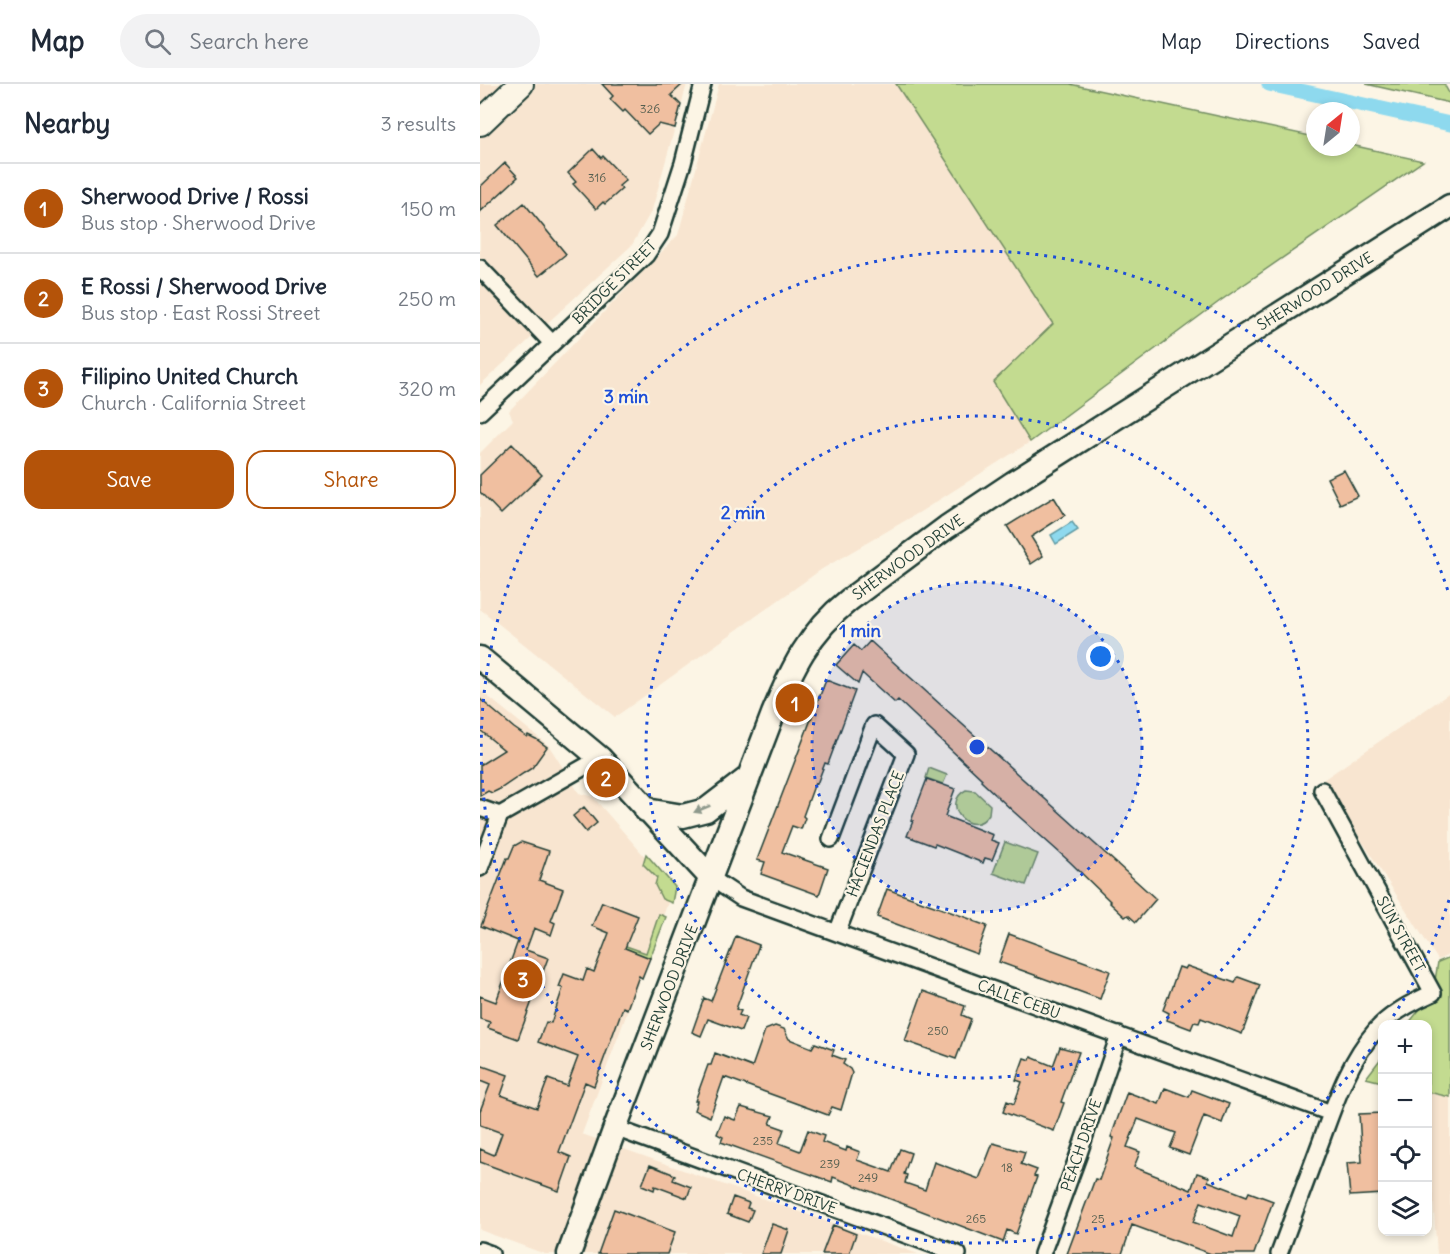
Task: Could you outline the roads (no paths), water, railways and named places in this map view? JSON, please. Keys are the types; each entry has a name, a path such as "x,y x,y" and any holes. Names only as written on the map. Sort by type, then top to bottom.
{"main road":[{"path":"480,123 521,84"},
{"name":"SHERWOOD DRIVE","path":"569,1254 790,672 803,650 834,612 947,527 1013,483 1450,206"},
{"path":"480,658 600,758 711,878"},
{"path":"646,810 683,816 706,810 749,777"}],"street":[{"name":"BRIDGE STREET","path":"480,412 645,255 660,234 683,163 703,84"},
{"path":"480,268 552,343"},
{"name":"HACIENDAS PLACE","path":"831,839 874,725 906,754 837,933"},
{"path":"480,867 500,815 600,758"},
{"name":"SUN STREET","path":"1279,1254 1331,1113 1355,1058 1377,1029 1412,1002 1433,993 1322,789"},
{"path":"480,808 500,815"},
{"name":"CALLE CEBU","path":"711,878 741,898 1331,1113"},
{"name":"PEACH DRIVE","path":"1042,1254 1119,1035"},
{"name":"CHERRY DRIVE","path":"615,1128 958,1254"},
{"path":"480,1250 491,1254"}],"water":[{"path":"1072,522 1078,530 1056,544 1051,535"}],"waterway":[{"path":"1269,84 1450,124"}],"place":[{"name":"Sherwood Drive / Rossi","path":"795,703"},
{"name":"E Rossi / Sherwood Drive","path":"606,778"},
{"name":"Filipino United Church","path":"523,979"}]}
